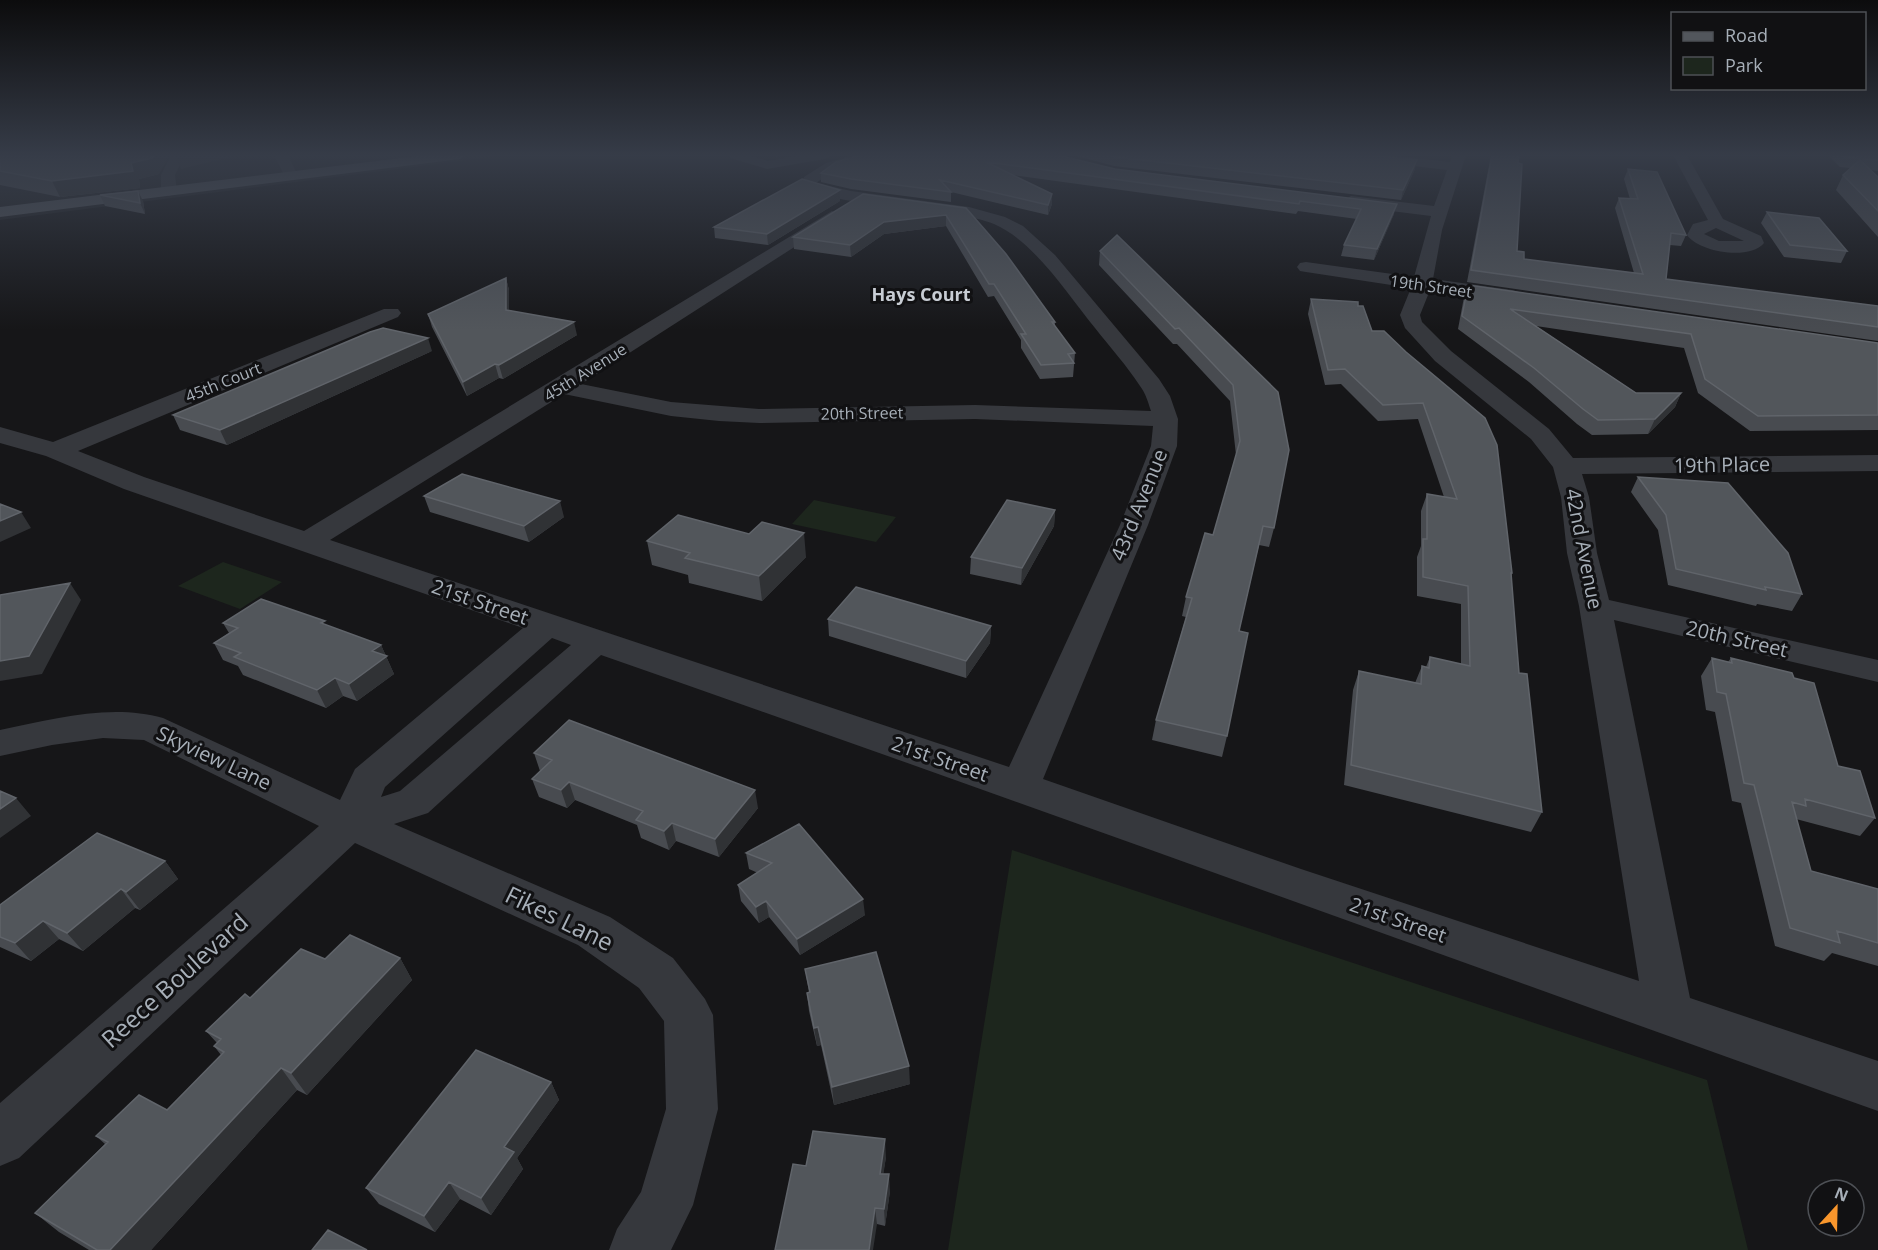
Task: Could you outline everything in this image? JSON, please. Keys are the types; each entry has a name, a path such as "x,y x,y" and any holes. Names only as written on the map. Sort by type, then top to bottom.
{"street":[{"name":"45th Avenue","path":"306,542 562,387 835,213"},
{"name":"43rd Avenue","path":"969,213 999,220 1021,232 1036,245 1151,384 1166,419 1164,446 1134,525 1020,786"},
{"name":"42nd Avenue","path":"1441,213 1422,285 1410,315 1412,324 1419,334 1443,356 1540,434 1566,466 1575,497 1582,553 1595,606 1670,1014"},
{"path":"1712,213 1717,222"},
{"name":"19th Street","path":"1306,267 1526,298"},
{"name":"45th Court","path":"55,451 390,313"},
{"name":"20th Street","path":"562,387 671,409 719,414 759,416 975,412 1166,419"},
{"name":"21st Street","path":"0,435 55,451 134,483 1020,786 1290,883 1878,1086"},
{"name":"19th Place","path":"1566,466 1878,463"},
{"name":"20th Street","path":"1595,606 1878,671"},
{"name":"Reece Boulevard","path":"350,823 369,779 547,625"},
{"name":"Reece Boulevard","path":"0,1139 350,823 414,802 596,641"},
{"name":"Skyview Lane","path":"0,743 52,732 103,725 150,728 350,823"},
{"name":"Fikes Lane","path":"350,823 594,931 656,973 688,1015 692,1109 664,1205 638,1250"}],"shaded area":[{"path":"0,213 52,213 0,220"}],"green space":[{"path":"814,500 896,517 876,542 792,524"},
{"path":"223,562 282,582 240,609 178,586"},
{"path":"1012,850 1707,1080 1748,1250 948,1250"}],"building":[{"path":"739,213 801,213 767,234 714,227"},
{"path":"832,213 971,213 1006,254 1055,322 1052,322 1075,353 1068,354 1074,363 1041,365 1021,334 1026,334 994,284 989,284 946,215 884,222 850,245 793,237"},
{"path":"1359,213 1393,213 1377,249 1344,245"},
{"path":"1481,213 1519,213 1517,251 1524,252 1524,259 1643,274 1624,213 1676,213 1686,235 1671,233 1666,279 1878,306 1878,327 1471,270"},
{"path":"1768,213 1819,218 1847,251 1790,245"},
{"path":"1117,235 1278,392 1289,450 1274,528 1263,526 1239,631 1248,633 1227,736 1156,720 1192,598 1186,597 1205,533 1213,535 1240,441 1233,385 1179,328 1175,329 1100,251"},
{"path":"506,278 506,310 574,322 499,365 495,364 463,382 428,314"},
{"path":"1468,285 1878,343 1878,415 1758,416 1705,379 1691,334 1510,309 1636,393 1681,393 1655,419 1598,420 1534,368 1462,316"},
{"path":"1311,299 1358,302 1358,306 1363,306 1372,331 1384,331 1485,418 1497,445 1512,573 1519,673 1527,674 1542,812 1351,765 1359,671 1421,684 1422,666 1429,668 1430,657 1470,666 1468,586 1423,577 1423,539 1427,539 1427,494 1457,499 1423,403 1383,405 1345,369 1328,370"},
{"path":"383,328 428,338 220,430 173,415 370,332"},
{"path":"462,474 560,501 524,526 424,496"},
{"path":"1638,477 1728,483 1788,553 1802,594 1765,587 1766,590 1676,569 1666,515"},
{"path":"1007,500 1055,510 1022,568 971,557"},
{"path":"0,504 21,512 0,521"},
{"path":"678,515 749,534 762,522 804,533 759,576 685,558 690,553 647,541"},
{"path":"70,583 29,656 0,661 0,595"},
{"path":"856,587 991,626 966,661 828,619"},
{"path":"261,599 325,621 321,623 381,645 372,651 387,656 349,684 335,678 317,690 234,657 241,653 214,643 238,628 223,623"},
{"path":"1712,658 1732,663 1731,658 1792,673 1794,678 1814,683 1838,766 1860,771 1875,818 1805,799 1806,806 1792,802 1811,871 1878,889 1878,943 1837,931 1840,943 1790,928 1754,785 1744,783 1726,694 1717,692"},
{"path":"569,720 755,790 715,839 672,823 664,831 636,820 643,811 569,782 561,790 532,779 552,760 534,753"},
{"path":"0,791 16,798 0,809"},
{"path":"799,824 863,899 797,939 766,901 756,907 738,885 772,863 746,853"},
{"path":"97,833 165,861 126,892 121,889 67,933 43,921 15,943 0,937 0,905"},
{"path":"350,935 400,958 291,1073 281,1068 110,1250 97,1250 35,1213 108,1142 96,1136 139,1095 167,1110 224,1052 214,1046 221,1039 206,1031 245,994 250,998 301,949 325,959"},
{"path":"876,952 909,1066 832,1087 818,1027 814,1028 805,969"},
{"path":"476,1050 551,1082 504,1147 514,1152 481,1198 449,1182 424,1216 366,1188"},
{"path":"813,1131 885,1139 880,1174 889,1174 884,1209 875,1208 869,1250 775,1250 793,1164 806,1166"},
{"path":"328,1230 367,1250 312,1250"}],"district":[{"name":"Hays Court","path":"921,295"}]}
